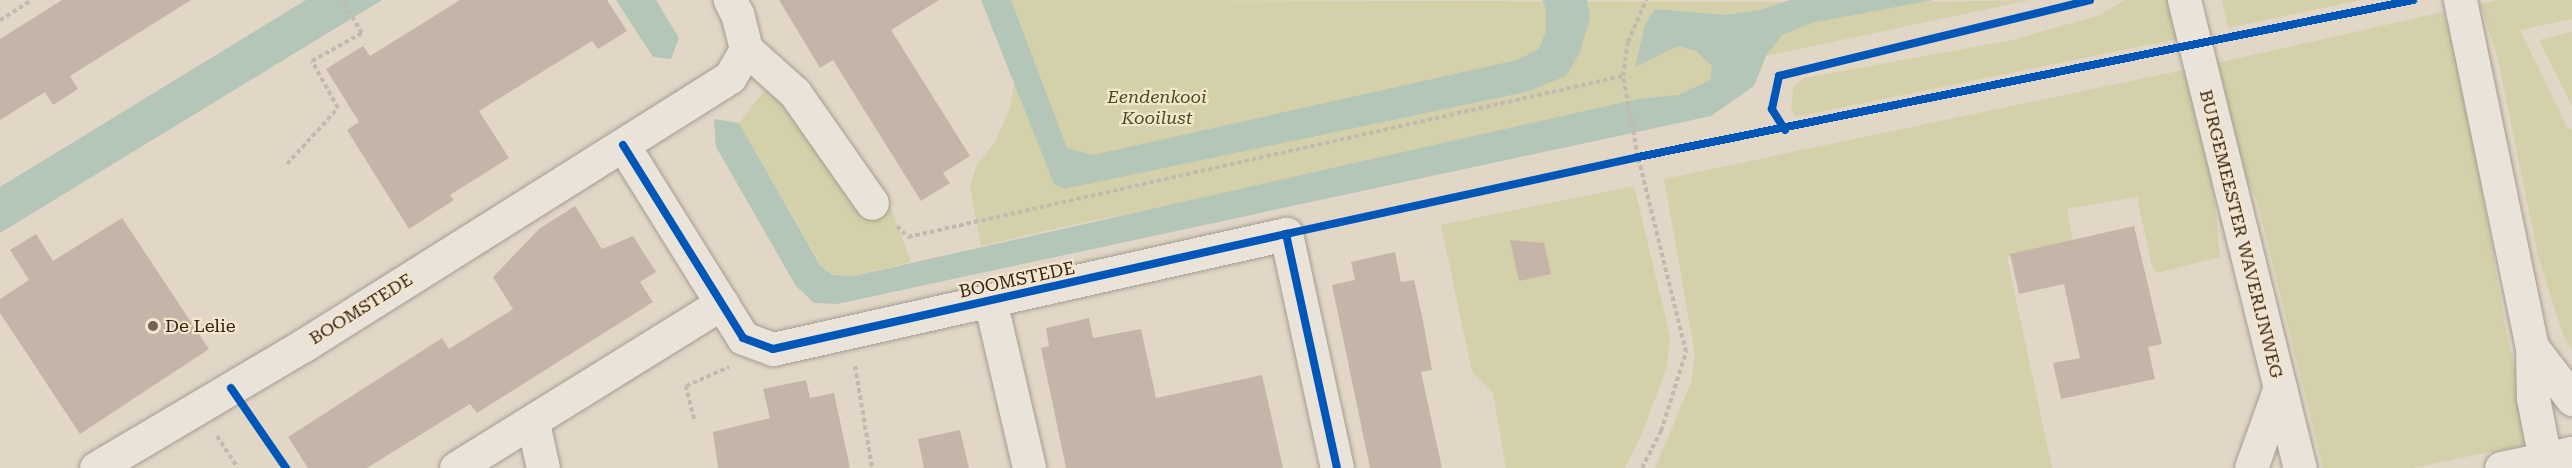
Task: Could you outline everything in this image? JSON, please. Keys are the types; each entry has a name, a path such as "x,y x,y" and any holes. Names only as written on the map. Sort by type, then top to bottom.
{"street":[{"path":"730,0 737,14 746,49 795,93 872,203"},
{"name":"BURGEMEESTER WAVERIJNWEG","path":"2184,0 2300,468"},
{"path":"2460,0 2532,347 2533,398 2555,460 2501,468"},
{"name":"BOOMSTEDE","path":"96,468 304,345 673,114 730,77 746,49"},
{"path":"623,145 743,338 758,344"},
{"name":"BOOMSTEDE","path":"758,344 773,349 850,333 1286,234 1337,468"},
{"name":"BOOMSTEDE","path":"990,300 1029,468"},
{"path":"456,468 533,423 722,303"},
{"path":"2532,347 2572,399"},
{"path":"2250,468 2280,387"},
{"path":"533,423 543,468"}],"path":[{"path":"0,20 32,0"},
{"path":"287,164 338,108 312,62 362,33 342,0"},
{"path":"1642,468 1661,431 1686,352 1638,157 1623,76 1628,42 1646,0"},
{"path":"872,203 908,237 1623,76"},
{"path":"1627,160 1649,155"},
{"path":"850,333 872,468"},
{"path":"694,419 686,386 753,356 758,344"}],"green space":[{"name":"Eendenkooi Kooilust","path":"1000,0 1924,2 2030,0 1766,56 1781,35 1712,103 1080,223 981,246 970,187 977,164 995,142 1010,108 1014,83 1054,184"},
{"path":"2125,0 2174,0 2182,38 1795,117 1791,106 1794,86 1804,78 2012,40 2100,15"},
{"path":"2222,0 2361,0 2228,28"},
{"path":"2498,0 2572,0 2572,19 2520,30 2567,127 2572,130 2572,351 2563,335 2538,256 2497,55 2480,4"},
{"path":"2443,12 2460,60 2506,331 2533,443 2412,468 2323,468 2257,201 2228,140 2209,65"},
{"path":"2572,32 2572,106 2539,40"},
{"path":"2188,69 2210,152 2220,257 2157,273 2152,266 2137,197 2067,209 2073,242 2007,257 2052,468 1655,468 1691,383 1695,354 1664,179"},
{"path":"765,90 780,91 863,219 890,205 911,262 854,276 832,275 821,265 739,123"},
{"path":"1634,186 1670,336 1667,367 1641,436 1625,468 1506,468 1493,393 1472,372 1441,225"}],"shaded area":[{"path":"306,0 382,0 0,233 0,187"},
{"path":"616,0 656,0 679,38 671,59 653,57"},
{"path":"981,0 1011,0 1067,148 1093,155 1517,60 1539,49 1546,31 1546,9 1542,0 1587,0 1590,18 1580,52 1566,76 1526,92 1064,189 1054,184"},
{"path":"1790,0 1933,0 1811,23 1782,35 1766,56 1754,86 1711,116 837,304 814,303 796,286 716,147 714,119 739,123 820,265 832,275 854,276 1638,99 1679,95 1710,80 1712,66 1696,51 1678,46 1635,67 1645,25 1655,9 1724,15 1760,10"}],"building":[{"path":"62,0 191,0 70,76 78,89 53,105 45,92 0,120 0,39"},
{"path":"460,0 607,0 627,31 598,49 592,41 479,111 509,158 450,195 454,200 409,229 347,130 359,122 326,69 363,46 370,56"},
{"path":"779,0 939,0 891,30 970,156 943,173 950,183 921,201 833,60 820,68"},
{"path":"575,206 602,249 633,236 656,272 640,282 653,302 477,413 470,404 367,468 308,468 288,437 442,338 449,349 513,309 493,277 539,229"},
{"path":"122,218 209,349 80,434 0,313 0,299 29,280 10,250 36,234 53,261"},
{"path":"2134,226 2162,344 2148,347 2155,379 2061,399 2053,363 2080,358 2064,284 2019,294 2010,254"},
{"path":"1510,240 1544,243 1551,274 1519,281"},
{"path":"1395,252 1401,282 1414,280 1422,316 1432,370 1421,372 1442,468 1370,468 1332,285 1355,280 1351,262"},
{"path":"1089,318 1093,338 1141,329 1156,398 1262,375 1283,468 1066,468 1041,348 1049,346 1046,328"},
{"path":"806,380 810,398 834,393 850,468 718,468 713,432 770,418 763,389"},
{"path":"960,430 969,468 924,468 918,439"}],"cycle path":[{"path":"1785,130 1772,109 1779,76 2090,0"},
{"path":"1286,234 1638,157 2413,0"},
{"path":"623,145 743,338 773,349 1286,234 1337,468"},
{"path":"231,388 286,468"}],"place":[{"name":"De Lelie","path":"153,326"}]}
